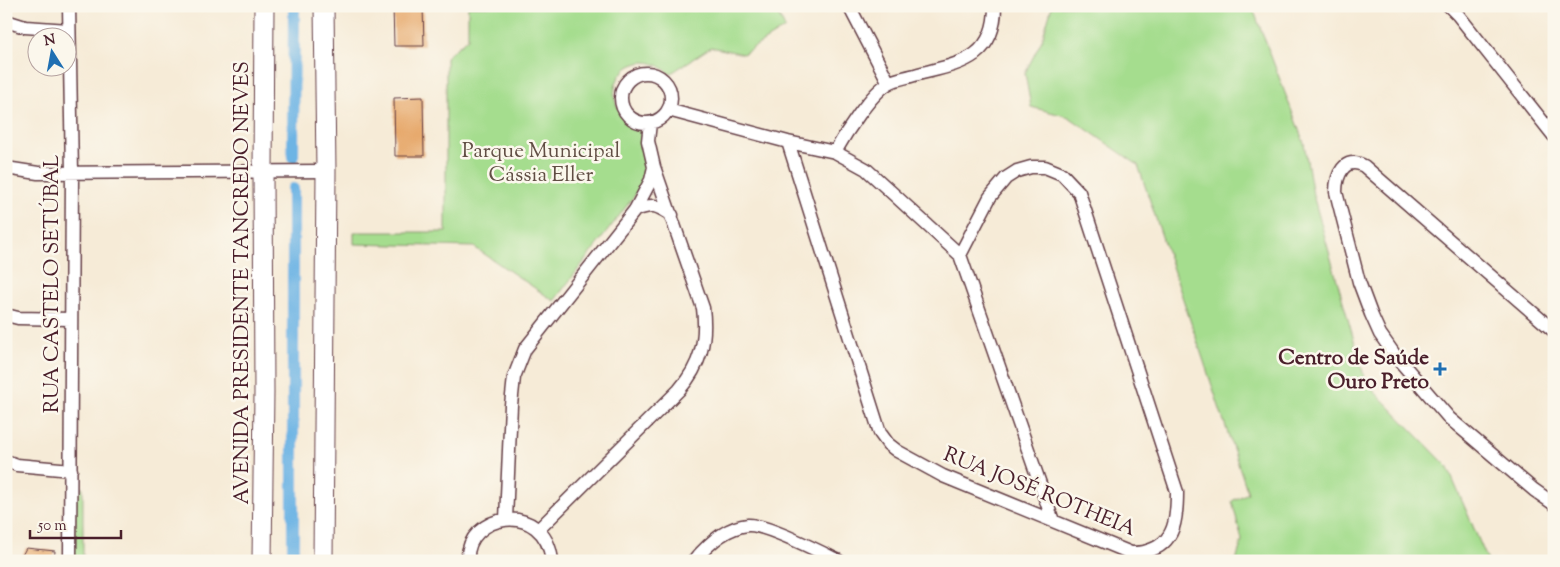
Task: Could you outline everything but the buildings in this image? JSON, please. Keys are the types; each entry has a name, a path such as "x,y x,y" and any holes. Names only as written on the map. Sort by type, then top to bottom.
{"main road":[{"name":"AVENIDA PRESIDENTE TANCREDO NEVES","path":"262,561 264,6"},
{"path":"323,561 326,171 324,6"}],"street":[{"name":"RUA CASTELO SETÚBAL","path":"69,6 69,28"},
{"path":"849,6 889,83"},
{"path":"835,152 846,133 874,97 889,83 967,60 981,50 990,36 995,6"},
{"path":"1449,6 1554,136"},
{"path":"6,21 25,27 40,28"},
{"path":"647,73 657,75 665,81 670,90 671,100 668,110 660,118 650,123 639,122 630,117 624,109 621,99 623,89 628,80 637,75 647,73"},
{"name":"RUA CASTELO SETÚBAL","path":"70,78 72,173 70,561"},
{"path":"668,110 788,142 835,152 866,169 960,255 1053,521"},
{"path":"538,530 688,380 698,361 704,340 703,308 654,167 648,141 650,123"},
{"name":"RUA JOSÉ ROTHEIA","path":"788,142 880,432 888,444 897,451 943,476 1131,553 1148,551 1160,545 1172,532 1177,515 1177,492 1080,192 1062,174 1045,167 1031,167 1017,171 1006,178 990,197 960,255"},
{"path":"1554,331 1364,166 1356,163 1344,166 1336,182 1336,192 1359,282 1380,334 1394,354 1449,418 1534,490 1554,504"},
{"path":"506,519 511,404 514,378 525,349 635,210 651,180 654,167"},
{"path":"6,168 38,173 326,171"},
{"path":"635,210 648,205 658,206 672,216"},
{"path":"6,315 18,318 71,319"},
{"path":"6,461 17,465 71,470"},
{"path":"468,561 472,543 480,531 492,523 506,519 523,521 538,530 546,539 551,550 552,561"},
{"path":"694,561 718,537 736,528 749,525 763,527 839,561"}],"green space":[{"name":"Parque Municipal Cássia Eller","path":"468,6 774,6 785,28 743,54 711,47 670,74 658,66 645,62 635,64 624,71 615,88 615,102 620,111 639,130 645,146 649,167 645,182 554,301 474,247 354,244 354,232 446,232 446,57 468,38"},
{"path":"1052,6 1252,6 1304,143 1313,195 1366,383 1447,466 1488,561 1236,561 1242,540 1232,501 1248,493 1138,165 1069,117 1031,107 1025,73 1042,40"},
{"path":"76,488 83,488 83,561 74,561"}],"waterway":[{"path":"293,157 294,6"},
{"path":"293,189 293,561"}],"place":[{"name":"Centro de Saúde Ouro Preto","path":"1440,369"}]}
